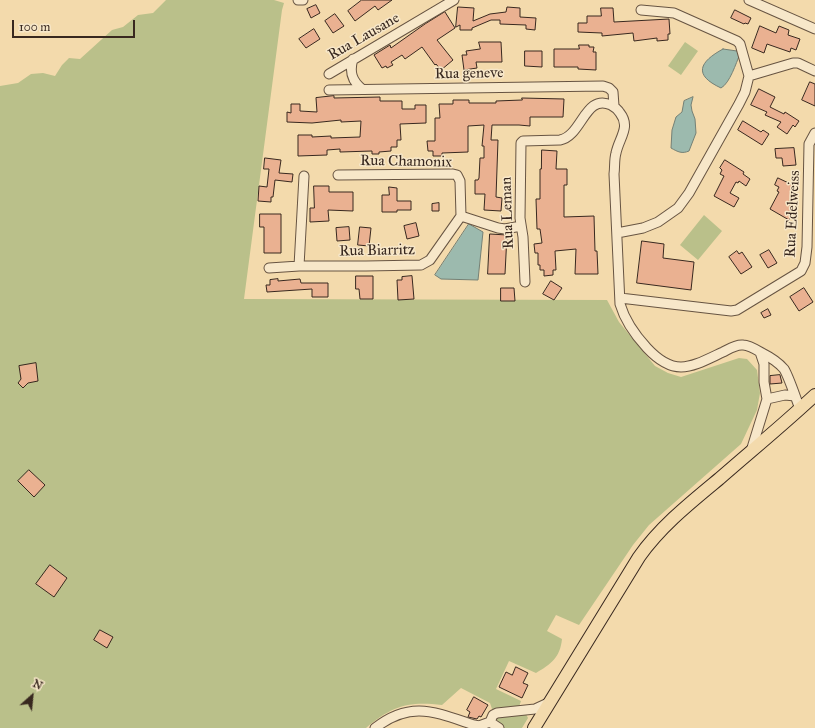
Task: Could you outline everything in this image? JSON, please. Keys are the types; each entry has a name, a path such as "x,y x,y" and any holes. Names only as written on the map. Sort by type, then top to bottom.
{"main road":[{"path":"534,728 639,557 650,542 676,514 751,452 815,395"}],"street":[{"path":"298,0 303,0"},
{"name":"Rua Lausane","path":"328,74 454,0"},
{"path":"748,0 815,29"},
{"path":"617,233 643,228 658,222 678,208 689,193 739,104 745,92 749,76 738,41 674,13 641,10"},
{"path":"353,59 351,66 352,76 357,86 362,89"},
{"path":"749,76 793,63 798,63 815,71"},
{"name":"Rua geneve","path":"329,90 603,86 609,88 613,92 614,106"},
{"name":"Rua Leman","path":"525,282 523,237 521,226 521,143 523,141 566,139 574,132 591,107 604,104 614,106"},
{"path":"614,106 621,114 625,125 625,130 616,153 615,162 620,298 623,314 628,323 652,353 669,364 680,367 689,367 736,345 744,344 773,359 784,370 800,409"},
{"name":"Rua Edelweiss","path":"620,298 723,310 737,310 801,271 805,263 807,247 809,144 815,133"},
{"name":"Rua Chamonix","path":"338,175 453,174 459,178 460,181 461,216"},
{"path":"299,266 304,176"},
{"path":"461,216 498,228 521,226"},
{"name":"Rua Biarritz","path":"269,268 299,266 421,265 430,260 461,216"},
{"path":"751,452 767,399 764,382 764,364 760,352"},
{"path":"767,399 785,395 795,396"},
{"path":"375,728 384,721 400,713 413,710 425,710 479,726 490,722 493,715 497,713 535,709 550,702"},
{"path":"490,722 499,728"}],"green space":[{"path":"166,0 274,0 284,3 244,299 607,300 619,322 655,366 668,373 681,377 739,358 747,359 757,370 760,393 757,410 741,444 649,525 633,545 579,625 556,615 547,631 562,639 561,646 554,660 536,673 509,661 496,689 521,701 519,707 492,709 490,703 461,688 442,705 419,704 401,707 384,715 366,728 0,728 0,86 18,83 31,74 43,73 55,76 62,65 69,58 80,59 112,30 123,27 138,15 153,13"},
{"path":"685,42 698,51 681,75 668,66"},
{"path":"704,215 722,231 698,260 680,245"},
{"path":"526,714 528,718 522,728 504,728 496,719 496,717"}],"shaded area":[{"path":"723,49 737,51 740,54 730,77 721,88 706,78 702,68 709,59"},
{"path":"693,97 691,105 695,119 696,133 689,151 676,151 671,148 672,130 676,117 682,112 684,101"},
{"path":"469,224 483,232 478,280 441,279 435,275"}],"building":[{"path":"362,0 392,0 378,10 375,6 355,21 348,11"},
{"path":"316,5 320,13 311,18 307,9"},
{"path":"458,7 474,8 473,21 490,14 506,12 507,7 520,8 520,17 536,18 535,30 526,29 526,25 500,24 500,20 491,20 472,28 472,30 460,30 460,25 456,27"},
{"path":"601,8 613,8 614,22 669,19 670,34 668,34 668,40 657,41 657,38 634,41 633,33 602,36 602,33 578,32 578,23 587,23 587,16 601,16"},
{"path":"735,10 751,18 748,24 744,24 731,18"},
{"path":"445,12 455,28 437,40 453,60 441,70 436,64 435,65 422,47 405,59 402,55 391,62 393,65 387,68 386,66 382,68 374,55 390,45 391,48"},
{"path":"335,14 344,26 333,33 325,21"},
{"path":"760,26 776,33 779,26 789,30 788,35 800,39 796,50 791,48 790,52 767,44 764,53 752,48"},
{"path":"314,29 320,39 306,48 299,39"},
{"path":"479,42 501,42 502,62 476,62 477,68 464,70 462,55 467,55 466,51 480,49"},
{"path":"579,45 589,45 589,47 594,47 593,52 596,52 596,70 578,69 578,67 554,67 554,49 579,49"},
{"path":"525,51 542,51 542,67 525,66"},
{"path":"810,82 815,84 815,106 802,100"},
{"path":"759,89 775,97 770,107 784,114 785,112 799,121 795,127 793,125 787,134 777,127 781,122 765,115 767,112 751,105"},
{"path":"334,96 334,98 380,97 380,101 402,101 402,109 415,109 415,105 426,105 426,123 400,124 401,140 397,140 397,147 391,147 391,151 372,154 372,151 340,152 340,149 327,150 327,155 298,156 298,135 312,135 312,137 331,136 331,138 360,137 361,121 341,122 341,120 312,123 287,122 287,112 291,113 291,104 300,104 300,111 317,112 316,98"},
{"path":"522,98 564,99 563,117 530,117 530,126 492,125 491,140 498,140 496,197 502,198 501,211 484,210 485,194 475,194 475,180 478,180 479,178 480,158 484,158 484,146 482,146 484,125 468,126 468,152 442,153 442,156 433,156 433,151 428,151 427,141 435,141 435,118 440,118 439,104 453,104 453,100 469,100 469,103 496,103 496,101 522,100"},
{"path":"743,121 761,132 763,130 769,134 762,145 738,130"},
{"path":"794,148 796,165 783,166 782,158 776,158 775,149"},
{"path":"542,150 557,151 556,169 567,169 567,185 564,185 564,217 594,216 595,251 597,251 598,274 575,274 576,249 555,251 556,270 553,270 553,275 544,276 544,270 540,270 540,265 538,265 538,253 535,253 534,244 542,243 540,229 537,229 536,199 540,199 540,169"},
{"path":"265,158 281,160 279,173 293,174 292,182 275,180 271,202 258,201 259,186 267,187 269,169 264,169"},
{"path":"725,160 744,172 743,174 750,179 746,186 739,181 738,183 736,182 730,193 739,198 734,207 714,196 724,176 720,174 722,170 720,168"},
{"path":"778,178 797,187 788,204 796,208 789,220 770,209 779,192 777,191 779,187 775,185"},
{"path":"314,186 329,186 329,192 353,192 353,211 328,210 329,221 310,222 310,208 314,208"},
{"path":"389,187 397,188 397,201 411,201 411,210 382,212 382,195 389,195"},
{"path":"439,203 439,211 432,211 432,204"},
{"path":"260,214 281,214 281,253 264,253 264,227 260,227"},
{"path":"416,223 419,236 407,239 404,226"},
{"path":"349,227 350,240 337,241 336,228"},
{"path":"360,227 371,228 369,246 358,245"},
{"path":"490,234 507,235 505,274 488,274"},
{"path":"642,241 664,244 663,258 694,262 691,290 637,283"},
{"path":"769,250 777,263 768,268 760,255"},
{"path":"737,251 739,254 742,252 752,267 741,274 729,257"},
{"path":"356,276 373,276 373,299 360,299 359,289 356,289"},
{"path":"412,276 414,299 398,300 397,280 402,280 402,277"},
{"path":"278,279 278,281 300,279 301,283 328,283 328,297 312,297 312,289 267,292 266,285 270,285 270,280"},
{"path":"551,281 562,288 554,300 543,294"},
{"path":"501,288 514,288 515,301 501,301"},
{"path":"804,288 813,302 799,311 790,297"},
{"path":"768,309 771,315 764,318 761,313"},
{"path":"36,363 38,381 28,383 23,388 18,383 21,379 19,366"},
{"path":"780,375 782,383 770,384 770,376"},
{"path":"29,470 45,485 34,497 18,481"},
{"path":"50,565 67,578 54,597 36,584"},
{"path":"100,630 113,637 107,648 94,640"},
{"path":"516,667 528,673 523,683 528,685 522,698 499,687 506,672 512,675"},
{"path":"474,697 488,705 481,717 479,716 477,719 468,717 470,712 467,710"}]}
